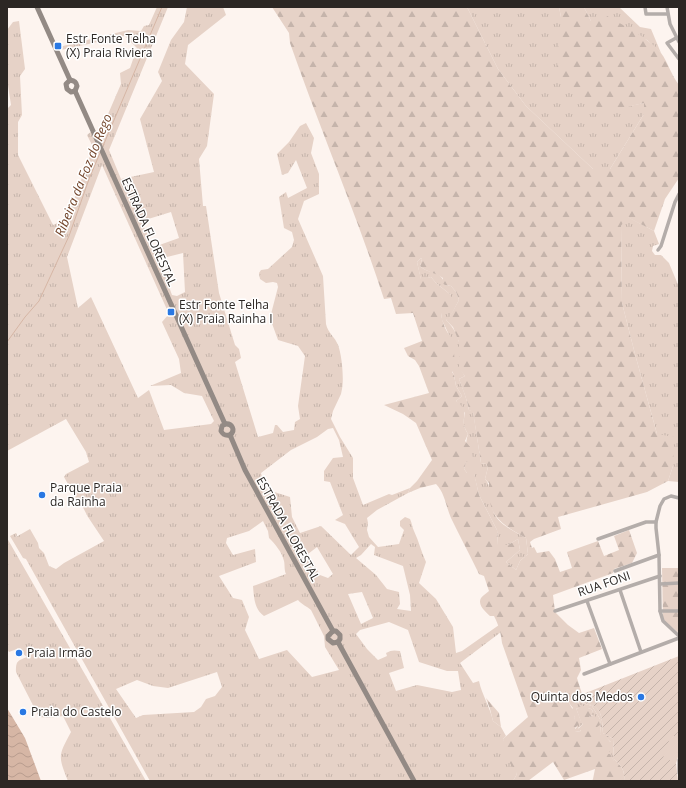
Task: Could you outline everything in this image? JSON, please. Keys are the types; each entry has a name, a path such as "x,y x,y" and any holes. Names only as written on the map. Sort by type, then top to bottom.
{"main road":[{"path":"37,7 70,80 76,83 77,86 75,90 71,92 67,89 66,84 70,80"},
{"name":"ESTRADA FLORESTAL","path":"75,90 225,424 221,428 221,431 226,436 230,435 245,470 333,631"},
{"path":"338,642 333,643 328,639 330,633 333,631 336,631 340,635 338,642 414,781"}],"street":[{"path":"645,7 646,14 667,14"},
{"path":"667,7 667,14 670,24 679,42"},
{"path":"676,38 667,43 679,59"},
{"path":"658,250 662,246 679,194"},
{"path":"584,674 679,637 663,622 660,611 660,576 656,522 660,506 664,499 671,496 679,498"},
{"path":"598,539 646,522 656,522"},
{"path":"615,571 659,555"},
{"name":"RUA FONI","path":"555,611 660,576"},
{"path":"660,584 679,582"},
{"path":"620,590 641,652"},
{"path":"587,601 610,664"},
{"path":"660,611 679,611"},
{"path":"679,760 679,773"}],"green space":[{"path":"157,7 168,7 109,150 121,179 154,172 140,119 162,81 158,72 171,40 184,22 187,7 223,7 226,15 188,45 185,64 214,94 207,146 199,159 203,206 206,206 219,293 235,345 239,349 241,358 235,362 258,437 273,433 275,425 277,425 283,432 294,430 295,422 300,419 298,406 305,356 298,346 278,340 270,318 278,287 277,283 266,283 260,279 259,273 261,270 268,269 292,247 294,240 292,232 284,228 279,197 286,192 288,198 307,188 296,160 288,173 282,175 277,154 289,142 300,126 306,123 314,138 311,153 319,174 319,194 304,201 298,219 323,276 326,324 328,330 337,342 341,355 343,385 331,419 353,458 353,478 363,505 389,494 392,495 410,488 408,493 377,510 367,518 367,530 369,537 378,547 399,544 404,530 400,526 400,521 405,517 410,519 426,562 419,583 436,599 453,627 456,653 462,651 499,625 501,632 460,663 473,683 479,681 493,721 501,727 506,736 503,739 517,774 513,781 150,781 26,559 23,558 10,536 16,533 16,537 30,529 38,543 39,548 44,553 49,566 56,569 104,541 64,477 66,474 89,462 86,452 66,419 7,451 7,109 11,105 7,79 7,30 13,22 19,21 25,69 20,76 22,115 18,122 18,155 53,225 67,219 93,147 87,135 93,130 97,138 99,135 121,84 120,73 130,68 137,48 125,36 61,50 59,47 128,30 141,31 144,26 149,25","holes":["102,165 169,314 162,322 179,359 181,373 150,386 171,385 184,393 202,396 214,421 211,424 164,430 149,390 138,398 91,297 78,308 67,257","171,212 179,238 151,248 147,240 148,235 141,222","183,253 185,292 177,296 172,295 159,259","333,428 339,440 343,457 333,458 324,471 324,481 330,482 343,515 335,520 345,524 359,547 351,555 321,526 300,533 292,517 290,497 265,489 261,473 291,450 317,437 328,429","263,521 268,531 269,538 282,554 286,574 253,586 255,602 258,610 264,616 298,600 311,610 324,636 325,647 339,670 312,677 287,650 259,659 245,630 249,617 242,600 233,598 219,576 256,562 255,549 233,555 226,543 227,538 249,531","371,544 375,547 374,555 403,566 410,595 411,611 397,609 400,604 399,592 387,589 376,575 356,558 361,555","317,547 333,574 328,578 320,575 308,554","362,592 373,618 361,624 348,594","389,622 408,630 419,662 447,671 458,671 461,690 452,692 417,685 396,691 389,673 404,668 400,651 389,651 386,653 387,656 378,660 367,649 356,634 360,630","217,672 222,687 215,696 206,699 201,707 194,712 143,715 136,718 116,689 137,680 153,686 168,688"]},
{"path":"272,7 467,7 498,69 526,106 593,169 610,169 644,114 644,103 605,112 556,81 561,17 559,7 584,7 591,21 602,13 641,36 661,53 679,85 679,178 665,199 654,231 627,217 621,226 622,303 657,434 674,437 673,466 668,481 647,492 558,517 561,529 534,539 530,542 532,548 534,547 537,553 549,551 555,559 560,572 572,568 567,552 598,541 604,556 619,550 614,536 629,530 637,553 632,563 614,569 613,573 553,595 555,612 568,625 579,633 594,628 602,649 579,658 581,670 577,678 582,694 573,698 575,702 583,703 589,704 598,709 602,718 603,733 613,739 614,759 622,769 624,781 592,781 595,769 564,780 553,762 528,781 513,781 517,774 506,757 503,739 528,717 502,643 497,623 494,616 490,616 482,608 480,603 481,598 489,591 484,576 479,574 451,518 445,500 436,484 408,493 410,488 432,460 416,423 403,414 384,405 429,393 419,366 415,360 408,356 404,348 422,341 413,313 396,314 391,298 384,299 362,235 290,43 289,33","holes":["421,258 420,266 425,270 443,278 442,283 451,286 456,292 459,300 449,318 446,320 453,327 459,342 459,369 465,376 459,379 469,410 473,412 481,463 486,464 488,467 485,479 489,483 492,509 502,523 526,538 528,554 520,561 516,570 506,562 520,550 518,539 508,545 498,545 497,530 479,495 474,473 467,473 464,469 466,462 473,459 471,448 465,441 468,434 464,424 464,409 456,401 462,396 456,386 452,372 455,366 453,339 448,334 442,320 441,313 446,313 451,303 451,295 431,277 421,279 417,262","571,684 570,692 575,703 582,703 592,706 600,719 601,734 604,735 600,734 600,730 597,727 600,725 598,718 594,720 596,717 593,715 589,717 593,711 588,708 590,707 588,705 587,707 579,705 580,709 576,708 583,724 577,730 581,731 575,732 575,728 580,723 578,719 576,721 574,718 576,713 569,703 571,701 569,694 564,694 568,690 568,686","604,735 611,742 611,754 614,761 610,754 605,754 604,757 602,753 610,752 610,742"]},
{"path":"467,7 559,7 561,17 605,111 644,103 644,114 610,169 593,169 526,106 498,69"},
{"path":"584,7 619,7 640,27 651,29 661,53 647,40 591,21"},
{"path":"626,216 654,231 659,244 653,246 652,251 655,255 661,255 669,263 679,287 679,482 668,481 673,466 657,434 622,303 621,226"},
{"path":"421,258 420,266 427,271 438,274 445,285 451,286 456,292 459,300 449,319 446,320 454,330 459,342 459,363 465,376 459,379 469,410 473,411 481,463 486,464 488,467 485,479 490,491 493,511 501,522 526,538 528,554 520,561 516,570 506,562 520,550 518,539 508,545 498,545 497,530 479,495 474,474 467,473 464,469 468,434 464,424 465,413 456,401 462,396 456,386 452,371 450,337 442,320 441,313 451,295 431,277 421,280 417,262"},
{"path":"7,538 146,781 68,781 62,766 61,756 71,732 63,716 49,718 39,717 16,672 18,662 27,657 17,649 9,652 7,649"},
{"path":"662,568 679,568 679,633 665,622 663,617"},
{"path":"679,656 679,754 676,763 678,781 624,781 622,769 614,759 613,739 603,733 602,718 598,709 589,704 574,702 573,698"},
{"path":"571,684 575,703 582,703 592,706 600,719 601,734 604,734 611,742 611,754 617,764 611,757 603,758 600,753 609,748 610,742 600,734 593,715 588,717 593,711 591,709 579,705 582,710 576,708 583,724 578,728 581,731 575,732 574,730 577,727 574,718 575,714 571,710 573,708 569,703 571,701 567,693 565,695 563,694 567,691 566,685"},
{"path":"486,698 499,713 501,727 493,721"},
{"path":"671,735 679,738 679,749 675,762 663,758"}],"water":[{"path":"7,708 25,738 41,781 7,781"}],"waterway":[{"name":"Ribeira da Foz do Rego","path":"103,146 162,7"},
{"name":"Ribeira da Foz do Rego","path":"7,342 39,301 69,236 89,179 100,153"}],"place":[{"name":"Estr Fonte Telha (X) Praia Riviera","path":"58,46"},
{"name":"Estr Fonte Telha (X) Praia Rainha I","path":"171,312"},
{"name":"Parque Praia da Rainha","path":"42,495"},
{"name":"Praia Irmão","path":"19,653"},
{"name":"Quinta dos Medos","path":"641,697"},
{"name":"Praia do Castelo","path":"23,712"}]}
